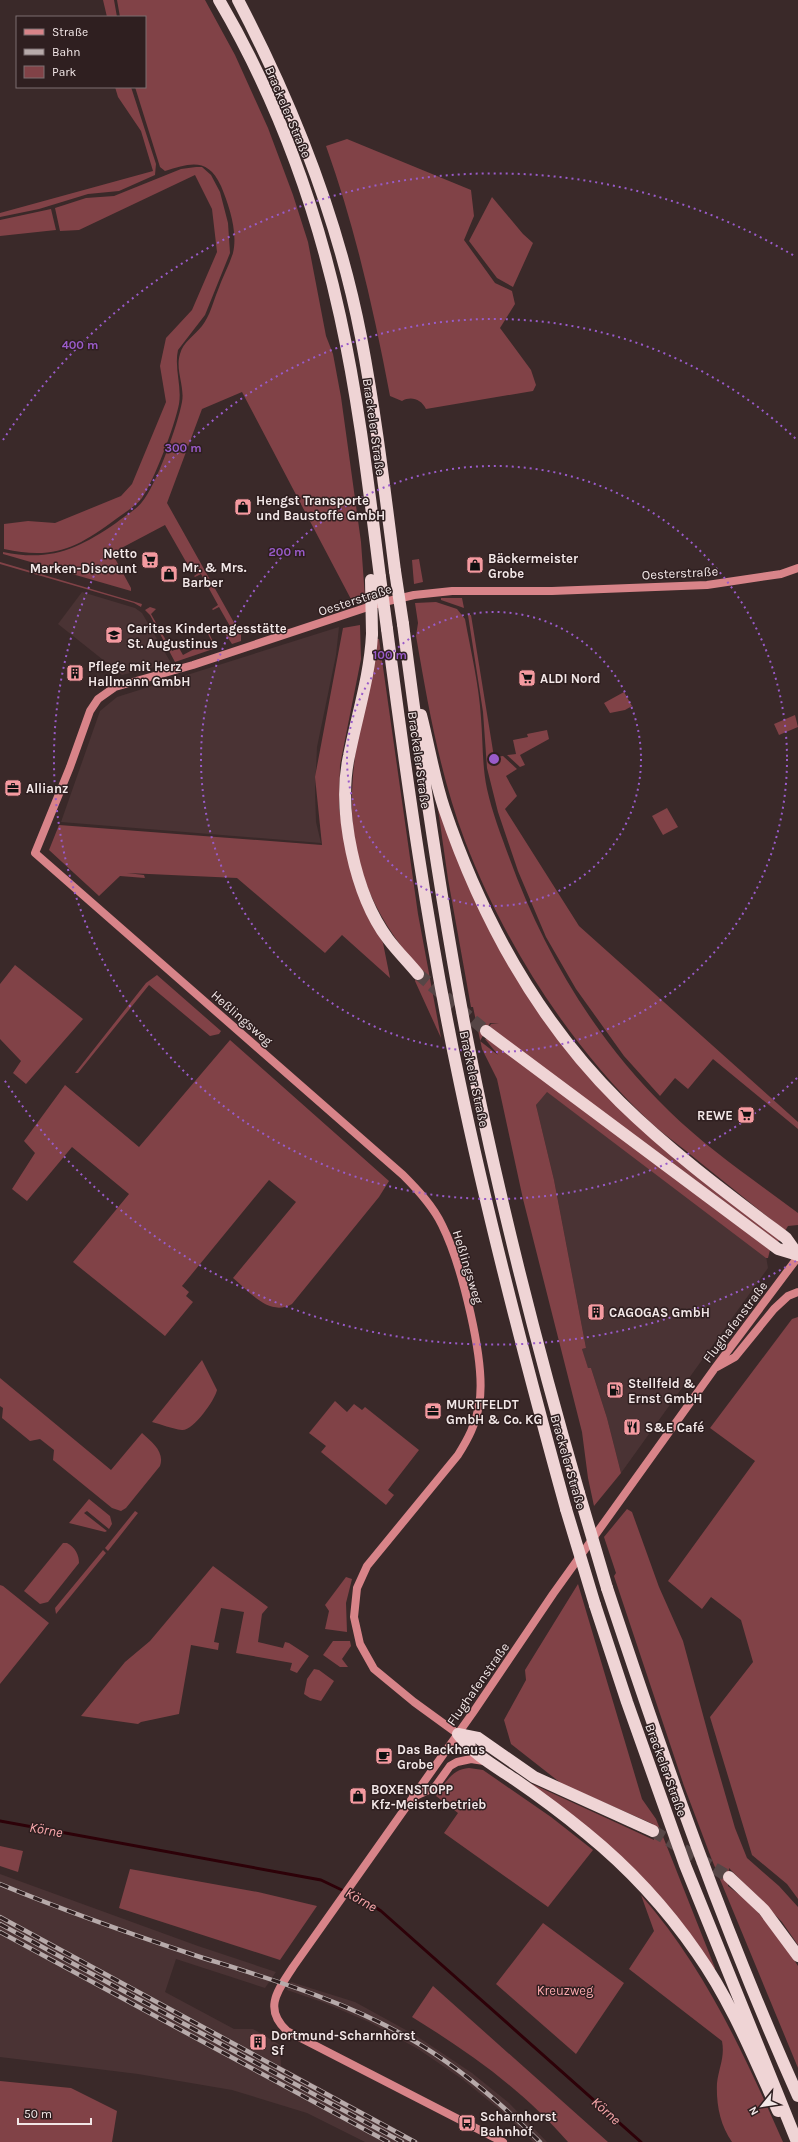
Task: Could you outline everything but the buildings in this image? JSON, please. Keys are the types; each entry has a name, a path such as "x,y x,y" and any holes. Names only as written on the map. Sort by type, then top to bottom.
{"highway":[{"name":"Brackeler Straße","path":"219,0 262,83 278,119 315,221 345,339 371,510 376,578 387,629 421,870 460,1083 497,1251 566,1509 595,1605 627,1702 686,1865 797,2142"},
{"name":"Brackeler Straße","path":"238,0 292,113 316,171 340,247 361,337 375,417 433,845 468,1042 511,1241 548,1384 607,1588 646,1707 709,1881 772,2038 798,2096"},
{"path":"376,578 372,634 365,690 348,758 346,788 347,826 354,862 368,902 388,938 418,974"},
{"path":"405,644 437,780 462,856 497,933 533,995 582,1060 619,1101 682,1159 786,1238 798,1255"},
{"path":"486,1031 778,1249 798,1255"},
{"path":"458,1734 468,1748 543,1800 586,1833 621,1863 669,1915 698,1954 722,1993 743,2034 779,2115 797,2142"},
{"path":"458,1734 478,1738 534,1777 654,1831"},
{"path":"729,1877 764,1910 798,1956"}],"street":[{"name":"Oesterstraße","path":"35,853 70,767 89,714 98,699 115,687 208,660 380,603 414,595 452,591 552,591 707,585 781,574 798,568"},
{"name":"Heßlingsweg","path":"35,853 413,1185 426,1199 442,1224 454,1254 474,1333 481,1388 477,1416 467,1442 458,1455 367,1566 357,1588 354,1616 360,1644 374,1669 414,1702 458,1734"},
{"name":"Flughafenstraße","path":"503,2142 287,2031 277,2020 274,2005 278,1990 458,1734 553,1594 798,1255"},
{"path":"715,1368 735,1358 774,1309 788,1296 798,1292"},
{"path":"412,1798 435,1787 450,1766 457,1762 471,1759 489,1762"}],"shaded area":[{"name":"Caritas Kindertagesstätte St. Augustinus","path":"82,592 135,608 142,613 171,663 122,675 58,624"},
{"path":"339,627 336,655 317,747 315,791 316,822 321,843 61,822 100,711 117,697"},
{"path":"546,1091 766,1256 768,1268 621,1473 607,1418 591,1368 588,1369 582,1349 586,1348 554,1180 536,1105"},
{"path":"0,1874 198,1946 276,1972 265,1988 176,1959 165,1992 234,2029 253,2029 280,2045 281,2066 420,2142 365,2142 307,2113 232,2090 138,2074 0,2057"},
{"path":"291,1982 355,2002 415,2035 472,2073 509,2103 547,2142 533,2142 505,2114 462,2079 418,2049 369,2022 322,2002 287,1990"}],"green space":[{"path":"103,0 114,0 117,16 107,16"},
{"path":"117,0 205,0 235,55 268,128 293,195 308,242 326,336 333,354 341,397 361,542 365,598 353,603 242,392 202,409 167,503 241,635 241,641 232,644 224,632 231,628 219,607 213,610 212,609 218,605 201,574 195,577 194,576 200,572 195,564 189,567 165,525 112,553 131,588 131,591 3,554 3,552 20,555 35,555 63,551 89,540 102,532 142,502 154,483 160,469 180,412 183,396 179,372 180,354 186,342 202,326 207,318 233,253 234,228 230,210 216,177 204,166 182,166 165,171 160,167 135,88 146,88 146,16 120,16"},
{"path":"115,88 131,88 156,164 155,175 119,191 88,194 39,209 0,217 0,213 153,171 141,131 118,97"},
{"path":"347,139 471,190 474,216 464,240 495,283 512,291 515,304 500,328 531,370 536,385 533,391 426,409 416,399 405,399 402,401 390,396 355,238 326,146"},
{"path":"202,167 211,175 220,192 228,223 230,253 205,315 178,350 177,364 180,390 179,404 164,452 147,490 142,498 133,507 102,529 77,544 51,552 37,553 4,549 4,524 28,521 55,523 121,496 132,484 166,402 160,366 166,338 192,310 217,252 212,209 195,175 79,230 60,231 55,208 86,198 114,196 181,169"},
{"path":"492,197 523,234 533,243 513,287 497,278 469,241"},
{"path":"51,209 56,230 0,236 0,220"},
{"path":"419,559 423,582 414,584 412,560"},
{"path":"0,562 142,604 141,607 134,603 0,564"},
{"path":"441,598 462,598 464,608 441,600"},
{"path":"436,602 457,609 465,619 478,693 484,771 489,798 523,893 555,961 595,1024 642,1083 669,1111 699,1138 798,1213 798,1225 788,1226 785,1231 646,1118 617,1089 590,1057 541,990 519,954 481,879 465,841 448,791 430,714 416,636 418,623 415,603"},
{"path":"150,607 156,609 151,614 172,651 179,648 183,655 211,640 208,634 209,633 216,648 175,662 150,615 145,610"},
{"path":"468,615 471,615 494,757 503,756 517,769 506,776 517,796 505,809 579,926 798,1122 798,1129 713,1059 688,1089 675,1078 660,1096 624,1056 576,989 546,937 518,871 498,812 487,768 483,712"},
{"path":"360,625 361,659 340,765 339,808 352,876 383,943 390,978 342,935 325,953 237,878 127,873 144,875 145,878 120,876 99,896 49,850 59,825 322,845 315,777 343,628"},
{"path":"377,639 379,639 418,914 441,1038 415,981 420,969 389,928 368,889 356,850 352,812 353,772 359,730"},
{"path":"624,692 632,706 625,710 610,713 604,703"},
{"path":"795,715 798,727 779,735 774,724"},
{"path":"547,730 549,739 520,755 525,765 520,767 507,755 516,754 513,740 528,737 527,734"},
{"path":"436,795 464,875 578,1061 780,1239 778,1242 489,1027 491,1024 499,1024 490,1023 480,1041 473,1007 471,1007 448,879"},
{"path":"667,808 678,827 663,835 652,816"},
{"path":"15,965 83,1019 26,1084 13,1073 21,1061 0,1039 0,984"},
{"path":"157,975 221,1031 219,1034 210,1036 149,985 78,1073 75,1073 146,983"},
{"path":"488,1038 770,1250 768,1258 766,1258 547,1092 536,1105 554,1180 586,1348 582,1349 588,1368 591,1368 607,1418 621,1473 594,1506 588,1478 582,1432 523,1199 497,1079 482,1049 480,1041 498,1055 485,1039"},
{"path":"230,1040 389,1181 379,1197 292,1304 284,1307 275,1307 260,1301 233,1278 296,1202 269,1180 182,1286 189,1292 186,1296 193,1302 165,1336 73,1262 129,1194 72,1147 27,1201 12,1189 35,1153 24,1141 65,1085 139,1147"},
{"path":"798,1317 798,1899 787,1884 752,1855 710,1717 753,1662 741,1620 711,1597 702,1609 668,1581 755,1461 710,1428 792,1319"},
{"path":"202,1360 217,1390 212,1401 203,1414 192,1426 182,1430 152,1422"},
{"path":"0,1378 111,1470 142,1433 157,1448 161,1456 160,1466 126,1508 121,1511 112,1508 53,1460 54,1450 40,1439 30,1441 2,1418 3,1408 0,1406"},
{"path":"335,1401 347,1412 354,1404 362,1410 365,1407 419,1450 388,1490 394,1495 386,1505 321,1452 326,1446 309,1433"},
{"path":"89,1499 110,1516 112,1524 109,1529 87,1511 84,1513 107,1531 105,1532 69,1523"},
{"path":"627,1509 632,1512 659,1587 683,1641 735,1828 747,1858 779,1886 798,1907 798,1945 782,1922 729,1868 728,1886 749,1902 780,1938 798,1966 798,2068 712,1860 684,1786 614,1576 616,1573 604,1537"},
{"path":"135,1511 138,1513 108,1551 105,1548"},
{"path":"63,1543 67,1543 74,1549 79,1563 48,1602 40,1604 24,1591"},
{"path":"103,1550 106,1553 56,1614 55,1608"},
{"path":"213,1566 268,1607 262,1614 258,1642 283,1648 285,1642 289,1643 309,1656 297,1673 290,1670 292,1663 236,1653 244,1612 221,1608 214,1642 219,1643 218,1650 191,1645 179,1714 141,1722 138,1724 81,1716 125,1662 150,1641"},
{"path":"346,1577 352,1579 346,1603 347,1632 325,1629 329,1611 325,1605"},
{"path":"578,1584 642,1799 656,1819 715,1968 714,1969 686,1928 530,1783 654,1840 653,1824 562,1784 511,1744 504,1720 526,1680 525,1670"},
{"path":"0,1585 49,1623 0,1684"},
{"path":"333,1641 350,1641 351,1646 342,1659 348,1667 340,1667 323,1655"},
{"path":"314,1669 319,1670 334,1681 321,1701 310,1698 304,1694 307,1679"},
{"path":"469,1768 483,1770 551,1817 593,1850 548,1907 444,1833 458,1813 436,1796 453,1774"},
{"path":"0,1846 23,1851 18,1872 0,1866"},
{"path":"130,1869 258,1892 317,1906 280,1960 119,1908"},
{"path":"641,1895 685,1952 704,1982 738,2044 783,2142 732,2142 724,2129 717,2099 717,2083 723,2052 722,2041 629,1969 654,1931"},
{"name":"Kreuzweg","path":"543,1923 624,1983 576,2054 496,1984"},
{"path":"433,1986 608,2142 568,2142 551,2123 514,2089 475,2058 412,2017"},
{"path":"0,2081 71,2088 117,2111 112,2142 0,2142"}],"waterway":[{"name":"Körne","path":"0,1821 321,1880 369,1903 381,1911 641,2142"}],"tunnel":[{"path":"418,974 486,1031"},
{"path":"653,1831 729,1877"}],"railway":[{"path":"0,1884 123,1931 306,1991 358,2012 409,2038 445,2060 494,2099 540,2142"},
{"path":"0,1917 415,2142"},
{"path":"0,1924 402,2142"},
{"path":"0,1932 388,2142"}],"place":[{"name":"Hengst Transporte und Baustoffe GmbH","path":"243,507"},
{"name":"Netto Marken-Discount","path":"150,560"},
{"name":"Bäckermeister Grobe","path":"475,565"},
{"name":"Mr. & Mrs. Barber","path":"169,574"},
{"name":"Caritas Kindertagesstätte St. Augustinus","path":"114,635"},
{"name":"Pflege mit Herz Hallmann GmbH","path":"75,673"},
{"name":"ALDI Nord","path":"527,678"},
{"name":"Allianz","path":"13,788"},
{"name":"REWE","path":"746,1115"},
{"name":"CAGOGAS GmbH","path":"596,1312"},
{"name":"Stellfeld & Ernst GmbH","path":"615,1390"},
{"name":"MURTFELDT GmbH & Co. KG","path":"433,1411"},
{"name":"S&E Café","path":"632,1427"},
{"name":"Das Backhaus Grobe","path":"384,1756"},
{"name":"BOXENSTOPP Kfz-Meisterbetrieb","path":"358,1796"},
{"name":"Dortmund-Scharnhorst Sf","path":"258,2042"},
{"name":"Scharnhorst Bahnhof","path":"467,2123"}]}
